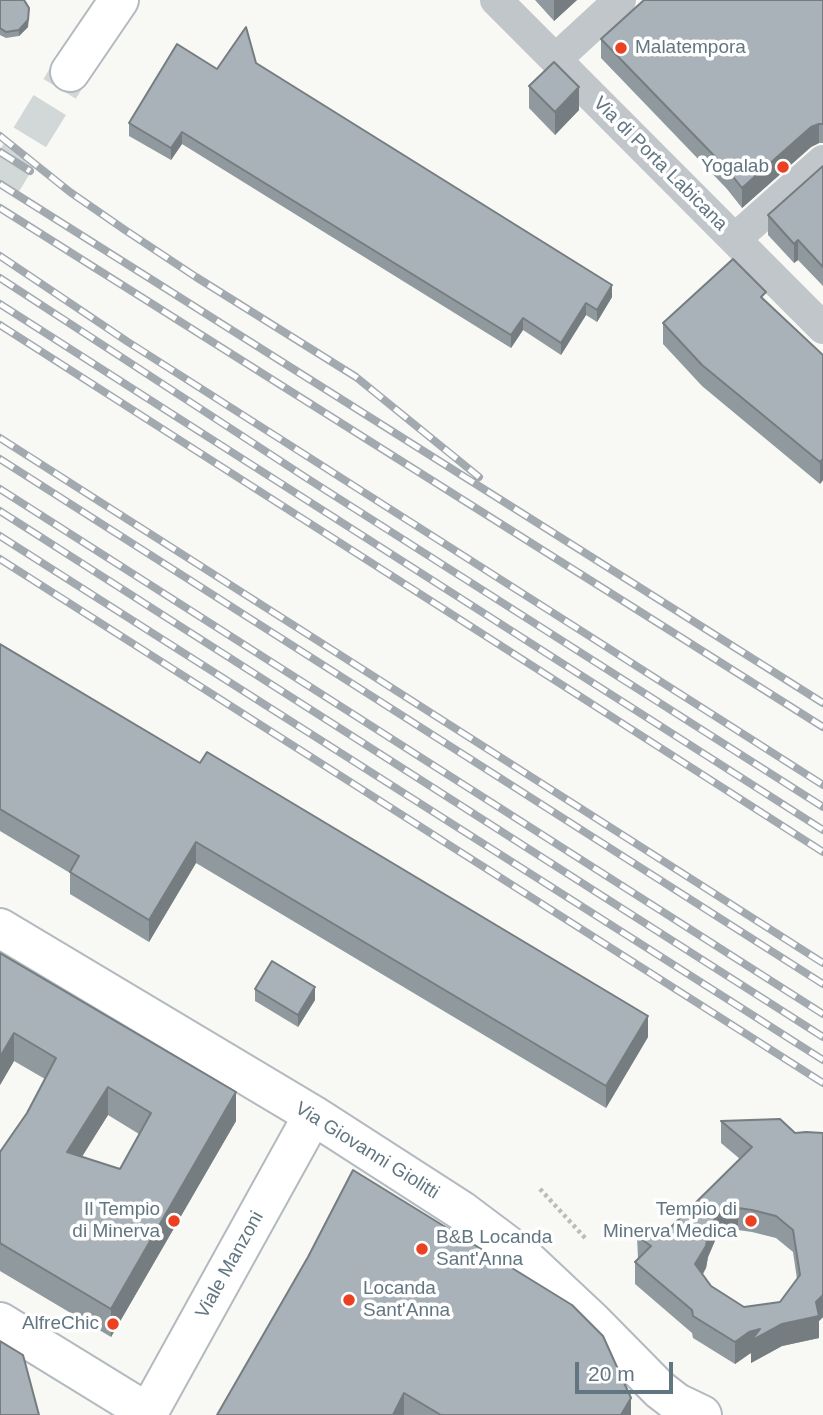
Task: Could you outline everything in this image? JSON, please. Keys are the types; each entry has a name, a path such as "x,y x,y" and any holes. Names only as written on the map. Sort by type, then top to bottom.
{"main road":[{"path":"70,72 119,0"},
{"name":"Via Giovanni Giolitti","path":"0,928 313,1115 462,1211 526,1259 683,1411"},
{"name":"Viale Manzoni","path":"147,1414 313,1115"},
{"path":"0,1322 147,1414"}],"street":[{"name":"Via di Porta Labicana","path":"496,0 823,328"},
{"path":"556,59 620,0"},
{"path":"735,239 823,161"}],"path":[{"path":"540,1189 586,1240"}],"building":[{"path":"0,0 24,0 29,8 28,20 19,30 6,32 0,28"},
{"path":"644,0 823,0 823,124 811,127 742,188 727,169 601,39"},
{"path":"246,27 256,63 612,285 597,310 586,303 561,343 523,318 511,335 182,132 171,148 129,123 177,44 217,69"},
{"path":"554,62 579,87 555,112 529,86"},
{"path":"823,166 823,267 798,240 794,244 768,215"},
{"path":"733,259 766,292 761,297 823,355 823,459 820,462 702,365 663,323"},
{"path":"0,644 200,763 207,752 648,1016 606,1086 196,842 149,920 70,872 79,856 0,809"},
{"path":"0,953 236,1092 111,1309 0,1243 0,1152 27,1113 56,1058 14,1033 0,1057","holes":["108,1087 151,1113 120,1169 67,1152"]},
{"path":"272,961 315,987 298,1015 255,989"},
{"path":"780,1119 795,1133 823,1133 823,1295 816,1302 819,1316 782,1324 751,1341 760,1329 749,1332 735,1342 693,1316 692,1310 635,1262 651,1246 637,1236 669,1229 752,1147 721,1121","holes":["738,1208 776,1216 793,1230 800,1275 780,1302 744,1307 711,1286 695,1264 706,1246 717,1214"]},
{"path":"353,1170 572,1305 603,1336 631,1398 621,1415 441,1415 404,1393 393,1415 217,1415 308,1257"},
{"path":"0,1341 23,1355 39,1415 0,1415"}],"tunnel":[{"path":"0,186 70,72"}],"railway":[{"path":"0,136 70,192 125,230 356,377 479,477"},
{"path":"0,152 30,171"},
{"path":"0,184 823,703"},
{"path":"0,208 823,727"},
{"path":"0,256 128,342 823,785"},
{"path":"0,278 305,477 823,807"},
{"path":"0,304 823,830"},
{"path":"0,325 823,852"},
{"path":"0,438 823,963"},
{"path":"0,459 823,984"},
{"path":"0,489 823,1014"},
{"path":"0,511 823,1037"},
{"path":"0,536 823,1060"},
{"path":"0,559 823,1083"}],"place":[{"name":"Malatempora","path":"621,48"},
{"name":"Yogalab","path":"783,167"},
{"name":"Il Tempio di Minerva","path":"174,1221"},
{"name":"Tempio di Minerva Medica","path":"751,1221"},
{"name":"B&B Locanda Sant'Anna","path":"422,1249"},
{"name":"Locanda Sant'Anna","path":"349,1300"},
{"name":"AlfreChic","path":"113,1324"}]}
